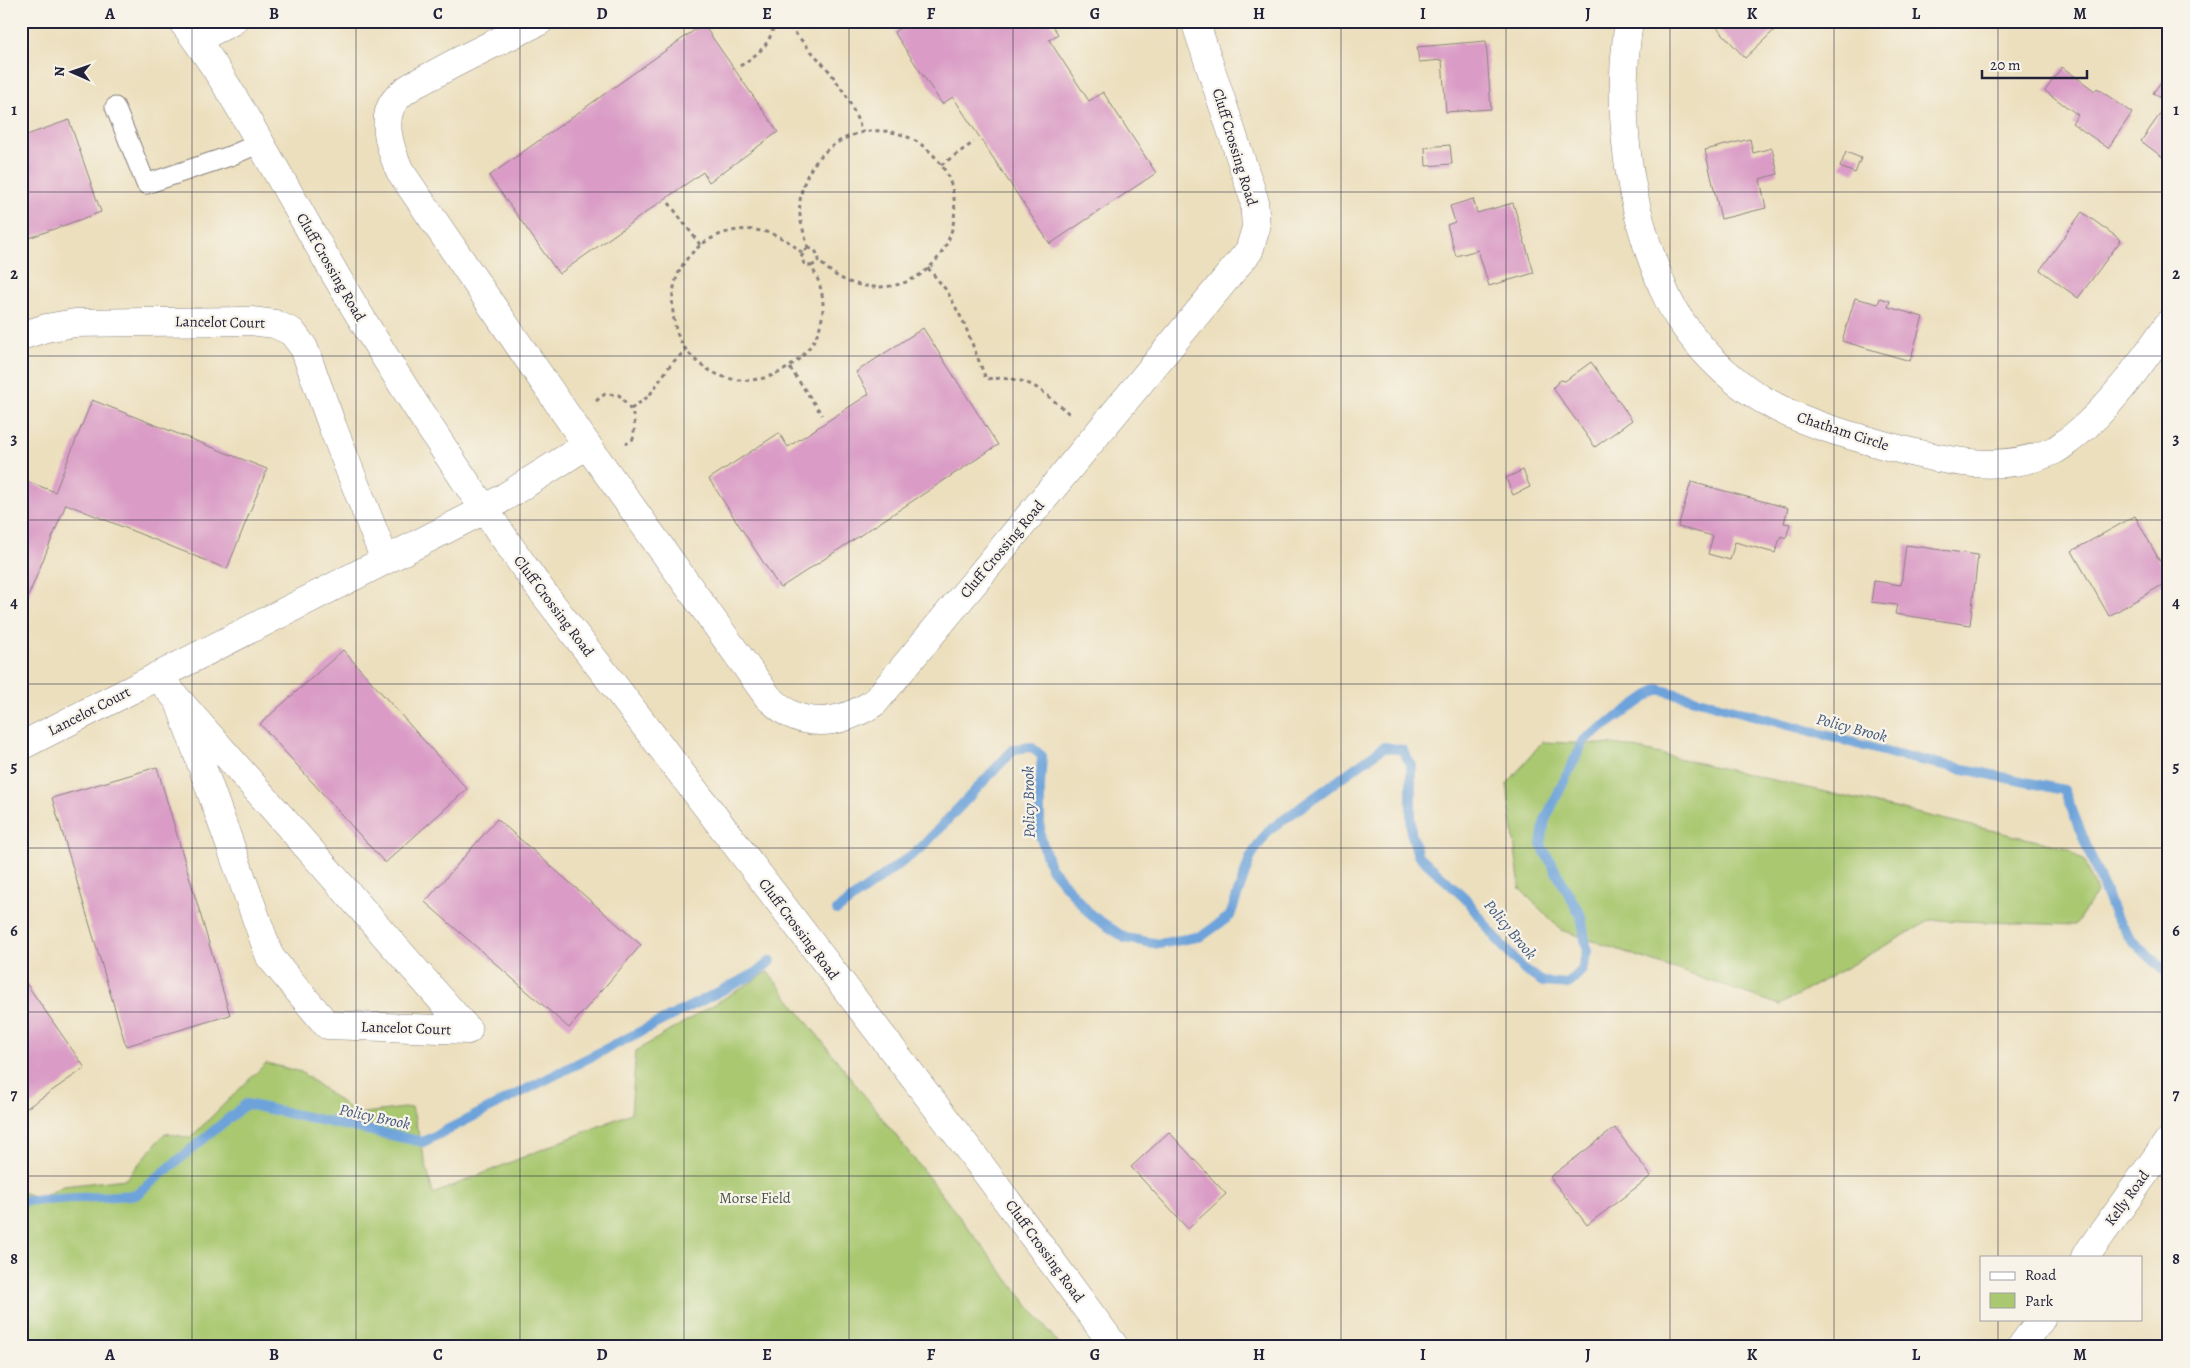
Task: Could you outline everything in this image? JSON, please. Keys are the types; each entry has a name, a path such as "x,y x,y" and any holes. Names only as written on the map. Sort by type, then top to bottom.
{"street":[{"path":"190,30 233,21"},
{"name":"Cluff Crossing Road","path":"540,21 442,69 412,86 395,99 387,121 390,147 400,171 587,444 768,697 789,714 811,721 836,720 858,713 874,702 1249,251 1256,228 1254,199 1195,21"},
{"name":"Chatham Circle","path":"1629,21 1625,52 1623,104 1631,181 1645,238 1660,282 1678,318 1706,353 1737,381 1775,407 1816,425 1942,460 1978,463 2018,463 2057,450 2090,423 2124,384 2169,323"},
{"name":"Cluff Crossing Road","path":"190,30 260,143 374,340 427,426 484,510 535,582 976,1159 1115,1347"},
{"name":"Lancelot Court","path":"21,336 46,328 75,324 144,322 251,321 275,324 292,332 304,348 384,560"},
{"path":"484,510 587,444"},
{"name":"Lancelot Court","path":"21,746 484,510"},
{"name":"Lancelot Court","path":"157,676 468,1030 327,1025 270,957 179,702"},
{"name":"Kelly Road","path":"2086,1256 2169,1140"},
{"path":"2021,1347 2040,1320"}],"lane":[{"path":"115,107 146,184 230,156 260,143"}],"path":[{"path":"740,66 761,52 771,39 774,21"},
{"path":"784,21 830,72 848,98 863,133"},
{"path":"872,131 896,132 919,142 938,158 951,182 956,208 951,235 938,259 918,277 892,286 865,287 839,278 818,260 817,252 808,248 800,215 801,191 811,168 826,149 847,136 872,131"},
{"path":"941,165 974,142"},
{"path":"669,203 701,246"},
{"path":"739,228 766,230 790,241 802,253 803,264 811,266 820,280 823,304 820,328 809,349 790,368 771,377 748,381 724,377 703,366 686,350 674,326 671,299 678,274 692,251 714,236 739,228"},
{"path":"802,253 808,248"},
{"path":"811,266 818,260"},
{"path":"928,268 947,291 960,315 986,379 1015,378 1028,383 1054,402"},
{"path":"631,409 649,396 671,364 686,350"},
{"path":"790,368 822,415"},
{"path":"593,404 605,394 619,395 631,409 636,424 633,439 622,448"}],"green space":[{"path":"1542,742 1621,745 2068,848 2084,861 2097,892 2075,925 1931,920 1780,1005 1561,930 1520,889 1507,784"},
{"name":"Morse Field","path":"768,972 1061,1347 21,1347 21,1192 41,1198 63,1186 126,1179 165,1133 190,1138 266,1063 301,1072 357,1114 412,1107 433,1194 631,1113 636,1051"}],"building":[{"path":"910,21 1049,21 1058,34 1049,40 1089,101 1103,92 1156,173 1050,244 953,97 942,104 894,32"},
{"path":"1715,21 1784,21 1745,58 1713,23"},
{"path":"703,24 778,132 709,182 703,172 559,274 489,176"},
{"path":"1486,41 1491,109 1446,112 1442,60 1419,62 1417,47"},
{"path":"2062,67 2095,91 2097,88 2132,113 2108,148 2072,123 2078,115 2045,91"},
{"path":"2166,75 2169,78 2169,162 2141,141 2168,103 2153,93"},
{"path":"69,120 101,212 26,239 21,227 21,137"},
{"path":"1750,139 1753,153 1772,148 1778,174 1760,179 1766,208 1721,219 1705,150"},
{"path":"1450,145 1452,164 1426,166 1425,147"},
{"path":"1846,152 1861,158 1855,173 1840,167"},
{"path":"1473,199 1477,213 1513,203 1534,273 1489,286 1478,250 1456,256 1447,225 1455,222 1450,206"},
{"path":"2082,212 2121,240 2078,298 2040,270"},
{"path":"1855,298 1878,304 1880,298 1890,301 1888,307 1923,317 1910,361 1842,341"},
{"path":"923,328 998,445 780,588 709,479 779,433 788,447 869,394 856,372"},
{"path":"1591,362 1632,420 1595,447 1553,388 1558,382 1561,380 1565,381"},
{"path":"92,400 267,469 227,569 66,504 21,614 21,479 55,492"},
{"path":"1523,470 1530,487 1513,495 1506,478"},
{"path":"1691,482 1788,508 1784,523 1790,524 1786,538 1781,536 1775,553 1735,542 1730,560 1708,554 1713,536 1678,527"},
{"path":"2135,516 2169,581 2109,616 2072,551"},
{"path":"1906,545 1978,555 1970,625 1895,614 1897,605 1871,602 1874,581 1901,585"},
{"path":"343,650 467,789 385,863 260,724"},
{"path":"157,767 230,1015 126,1046 52,798"},
{"path":"497,819 641,945 569,1028 425,902"},
{"path":"21,976 85,1068 21,1112"},
{"path":"1615,1128 1651,1176 1587,1225 1550,1177"},
{"path":"1169,1132 1226,1194 1188,1229 1131,1167"}],"waterway":[{"name":"Policy Brook","path":"837,910 921,848 1014,749 1031,747 1042,756 1040,835 1050,867 1091,915 1125,938 1159,944 1202,936 1230,916 1251,856 1268,831 1384,747 1402,750 1411,764 1411,832 1418,855 1465,898 1498,941 1524,970 1543,982 1568,984 1582,970 1587,951 1581,916 1541,845 1545,820 1584,740 1658,689 1897,755 2064,790 2114,914 2130,938 2169,975"},
{"name":"Policy Brook","path":"21,1201 136,1195 246,1104 423,1142 756,973 771,961"}]}
